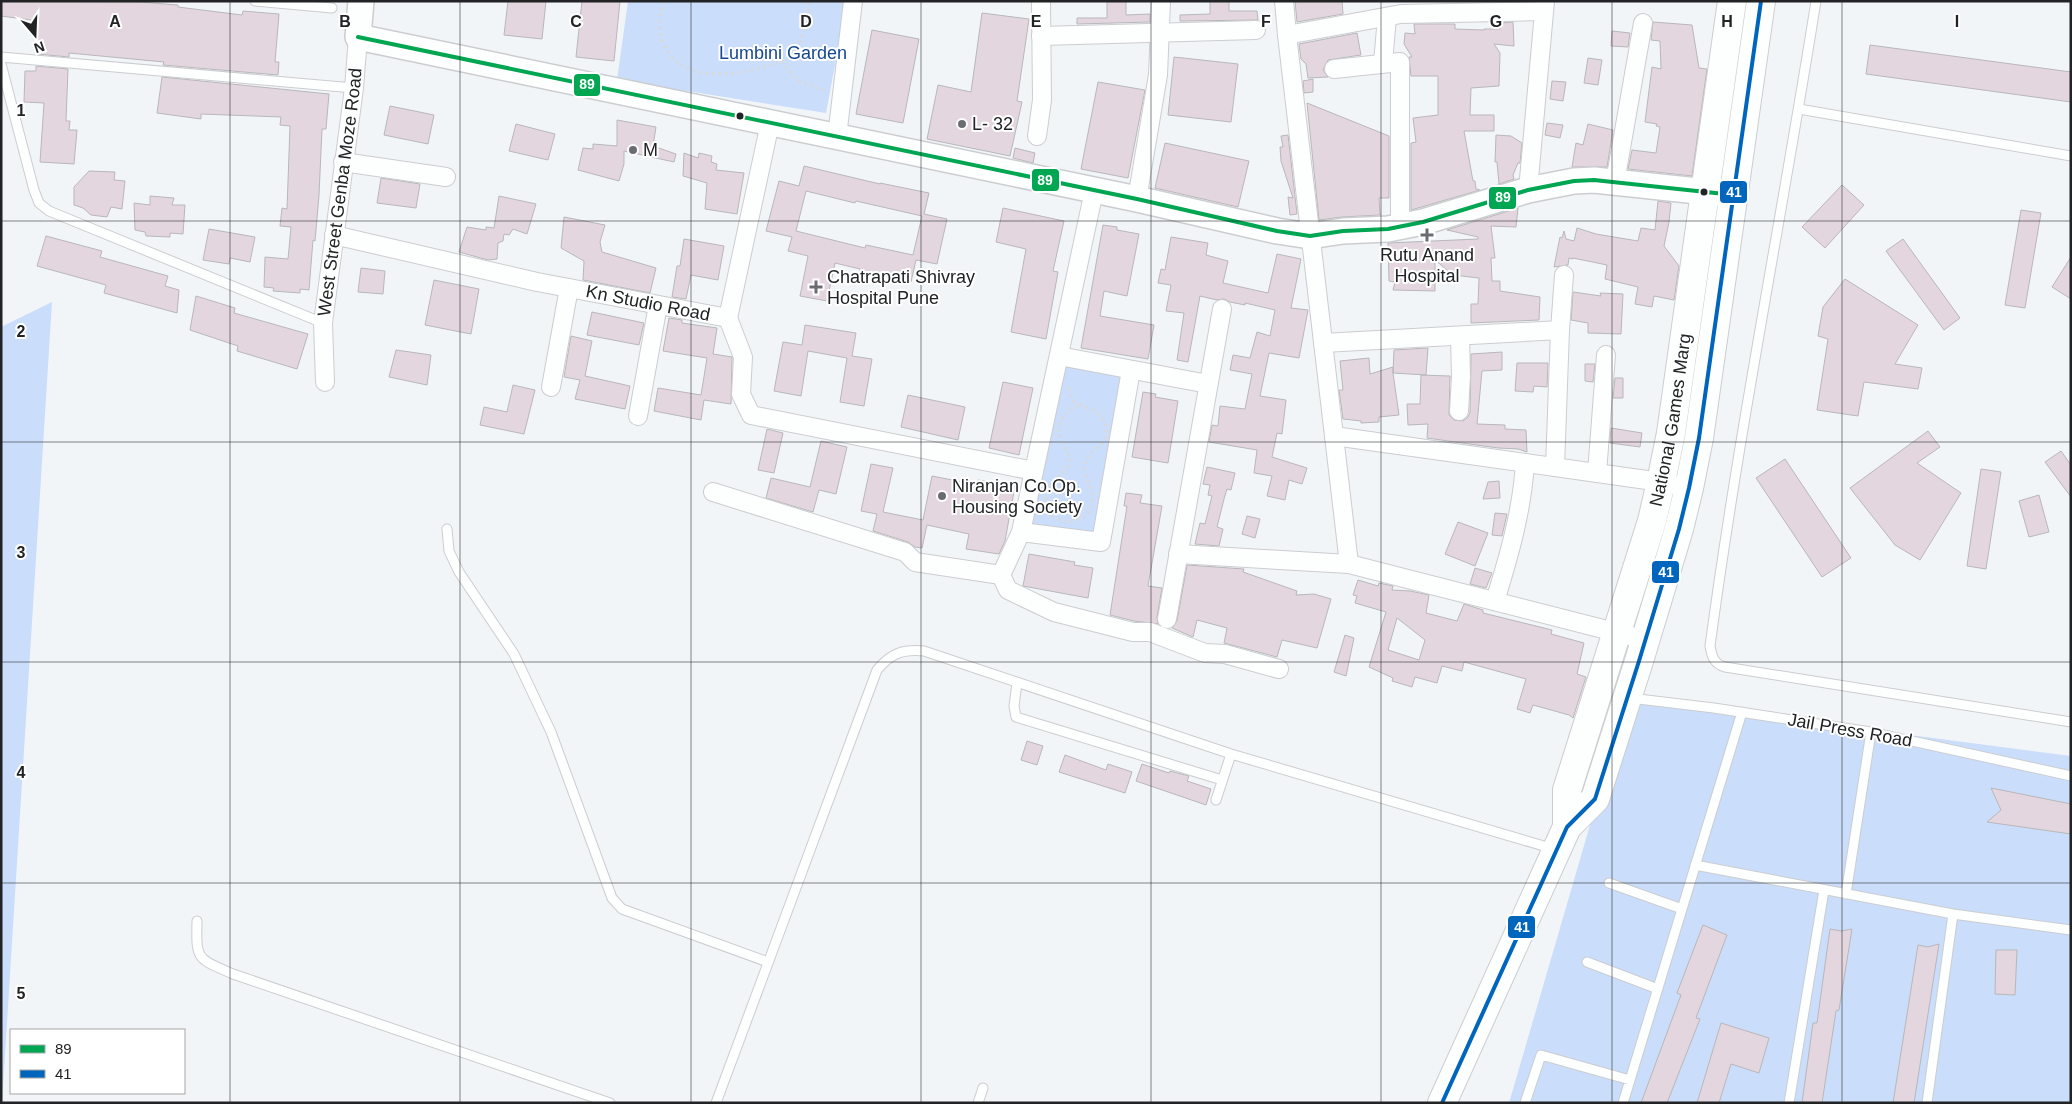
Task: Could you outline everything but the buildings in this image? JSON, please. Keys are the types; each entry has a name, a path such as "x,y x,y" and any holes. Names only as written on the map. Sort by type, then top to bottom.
{"main road":[{"name":"National Games Marg","path":"1562,838 1567,790 1652,521 1671,433 1732,1"},
{"name":"National Games Marg","path":"1442,1103 1562,838 1594,799 1646,640 1679,529 1699,438 1761,1"}],"street":[{"name":"West Street Genba Moze Road","path":"325,382 323,323 354,88 361,1"},
{"path":"837,137 854,1"},
{"path":"1037,136 1042,100 1041,1"},
{"path":"1137,199 1158,74 1161,1"},
{"path":"1284,1 1349,564"},
{"path":"1287,35 1401,14 1545,6 1528,190"},
{"path":"1383,64 1387,17"},
{"path":"1615,182 1643,23"},
{"path":"1041,36 1256,30"},
{"path":"358,38 1310,236 1422,222 1528,190 1574,181 1594,180 1734,195"},
{"path":"1334,68 1400,62 1400,226"},
{"path":"728,318 770,123"},
{"path":"344,162 446,177"},
{"path":"1094,191 1021,532 1001,575 1008,590 1054,612 1133,632 1150,632 1205,653 1225,654 1279,669"},
{"name":"Kn Studio Road","path":"334,234 569,288 728,318 743,357 741,394 751,415 1034,471"},
{"path":"1555,467 1564,275"},
{"path":"552,387 569,288"},
{"path":"638,416 658,304"},
{"path":"1167,619 1222,310"},
{"path":"1323,343 1560,330"},
{"path":"1459,411 1461,377 1460,336"},
{"path":"1059,356 1208,384"},
{"path":"1597,473 1606,356"},
{"path":"1021,532 1101,542 1131,370"},
{"path":"1334,436 1661,482 1689,488"},
{"path":"1495,602 1512,544 1524,484 1525,463"},
{"path":"713,492 905,552 915,562 1001,575"},
{"path":"1178,554 1349,564 1646,640"}],"lane":[{"path":"256,1 332,8"},
{"path":"1816,1 1799,109 1760,325 1722,562 1710,646 1714,660 1725,667 2071,722"},
{"path":"1,56 354,88"},
{"path":"1,64 39,203 49,211 323,323"},
{"path":"1799,109 2071,156"},
{"path":"447,529 449,552 459,572 514,654 551,732 612,898 622,909 768,962"},
{"path":"716,1103 877,670 885,660 895,653 909,650 924,651 1231,754 1562,838"},
{"path":"1017,683 1014,706 1016,717 1222,780"},
{"name":"Jail Press Road","path":"1627,698 1742,712 1871,732 2071,776"},
{"path":"1623,1103 1742,712"},
{"path":"1846,894 1871,732"},
{"path":"1216,800 1231,754"},
{"path":"1696,865 1953,914 2071,930"},
{"path":"1609,883 1682,909"},
{"path":"1789,1103 1824,890"},
{"path":"1927,1103 1953,914"},
{"path":"197,921 196,946 198,956 233,974 610,1103"},
{"path":"1588,962 1658,989"},
{"path":"1526,1103 1541,1055 1630,1080"},
{"path":"978,1103 983,1088"}],"path":[{"path":"664,1 659,31 662,42 678,62 692,70 710,74 737,73 782,61 795,51 802,38 810,1"},
{"path":"782,61 798,82 842,95"},
{"path":"1075,406 1087,407 1098,414 1103,420 1106,432 1102,444 1090,454 1085,465 1084,472 1092,493 1092,506 1077,519 1064,521 1052,516 1046,497 1051,483 1069,466 1069,455 1058,432 1062,419 1075,406"}],"green space":[{"name":"Lumbini Garden","path":"628,1 847,1 826,113 617,80"},
{"path":"52,302 2,1103 1,1103 1,327"},
{"path":"1059,356 1131,370 1101,542 1021,532"},
{"path":"1627,698 2071,756 2071,1103 1509,1103"}],"transit line":[{"name":"41","path":"1442,1103 1567,827 1595,799 1679,529 1699,438 1761,1"},
{"name":"89","path":"358,37 1137,199 1277,231 1310,236 1343,231 1388,229 1423,222 1528,190 1574,181 1594,180 1734,195"}],"place":[{"name":"L- 32","path":"962,124"},
{"name":"M","path":"633,150"},
{"name":"Rutu Anand Hospital","path":"1427,235"},
{"name":"Chatrapati Shivray Hospital Pune","path":"816,287"},
{"name":"Niranjan Co.Op. Housing Society","path":"942,496"}]}
